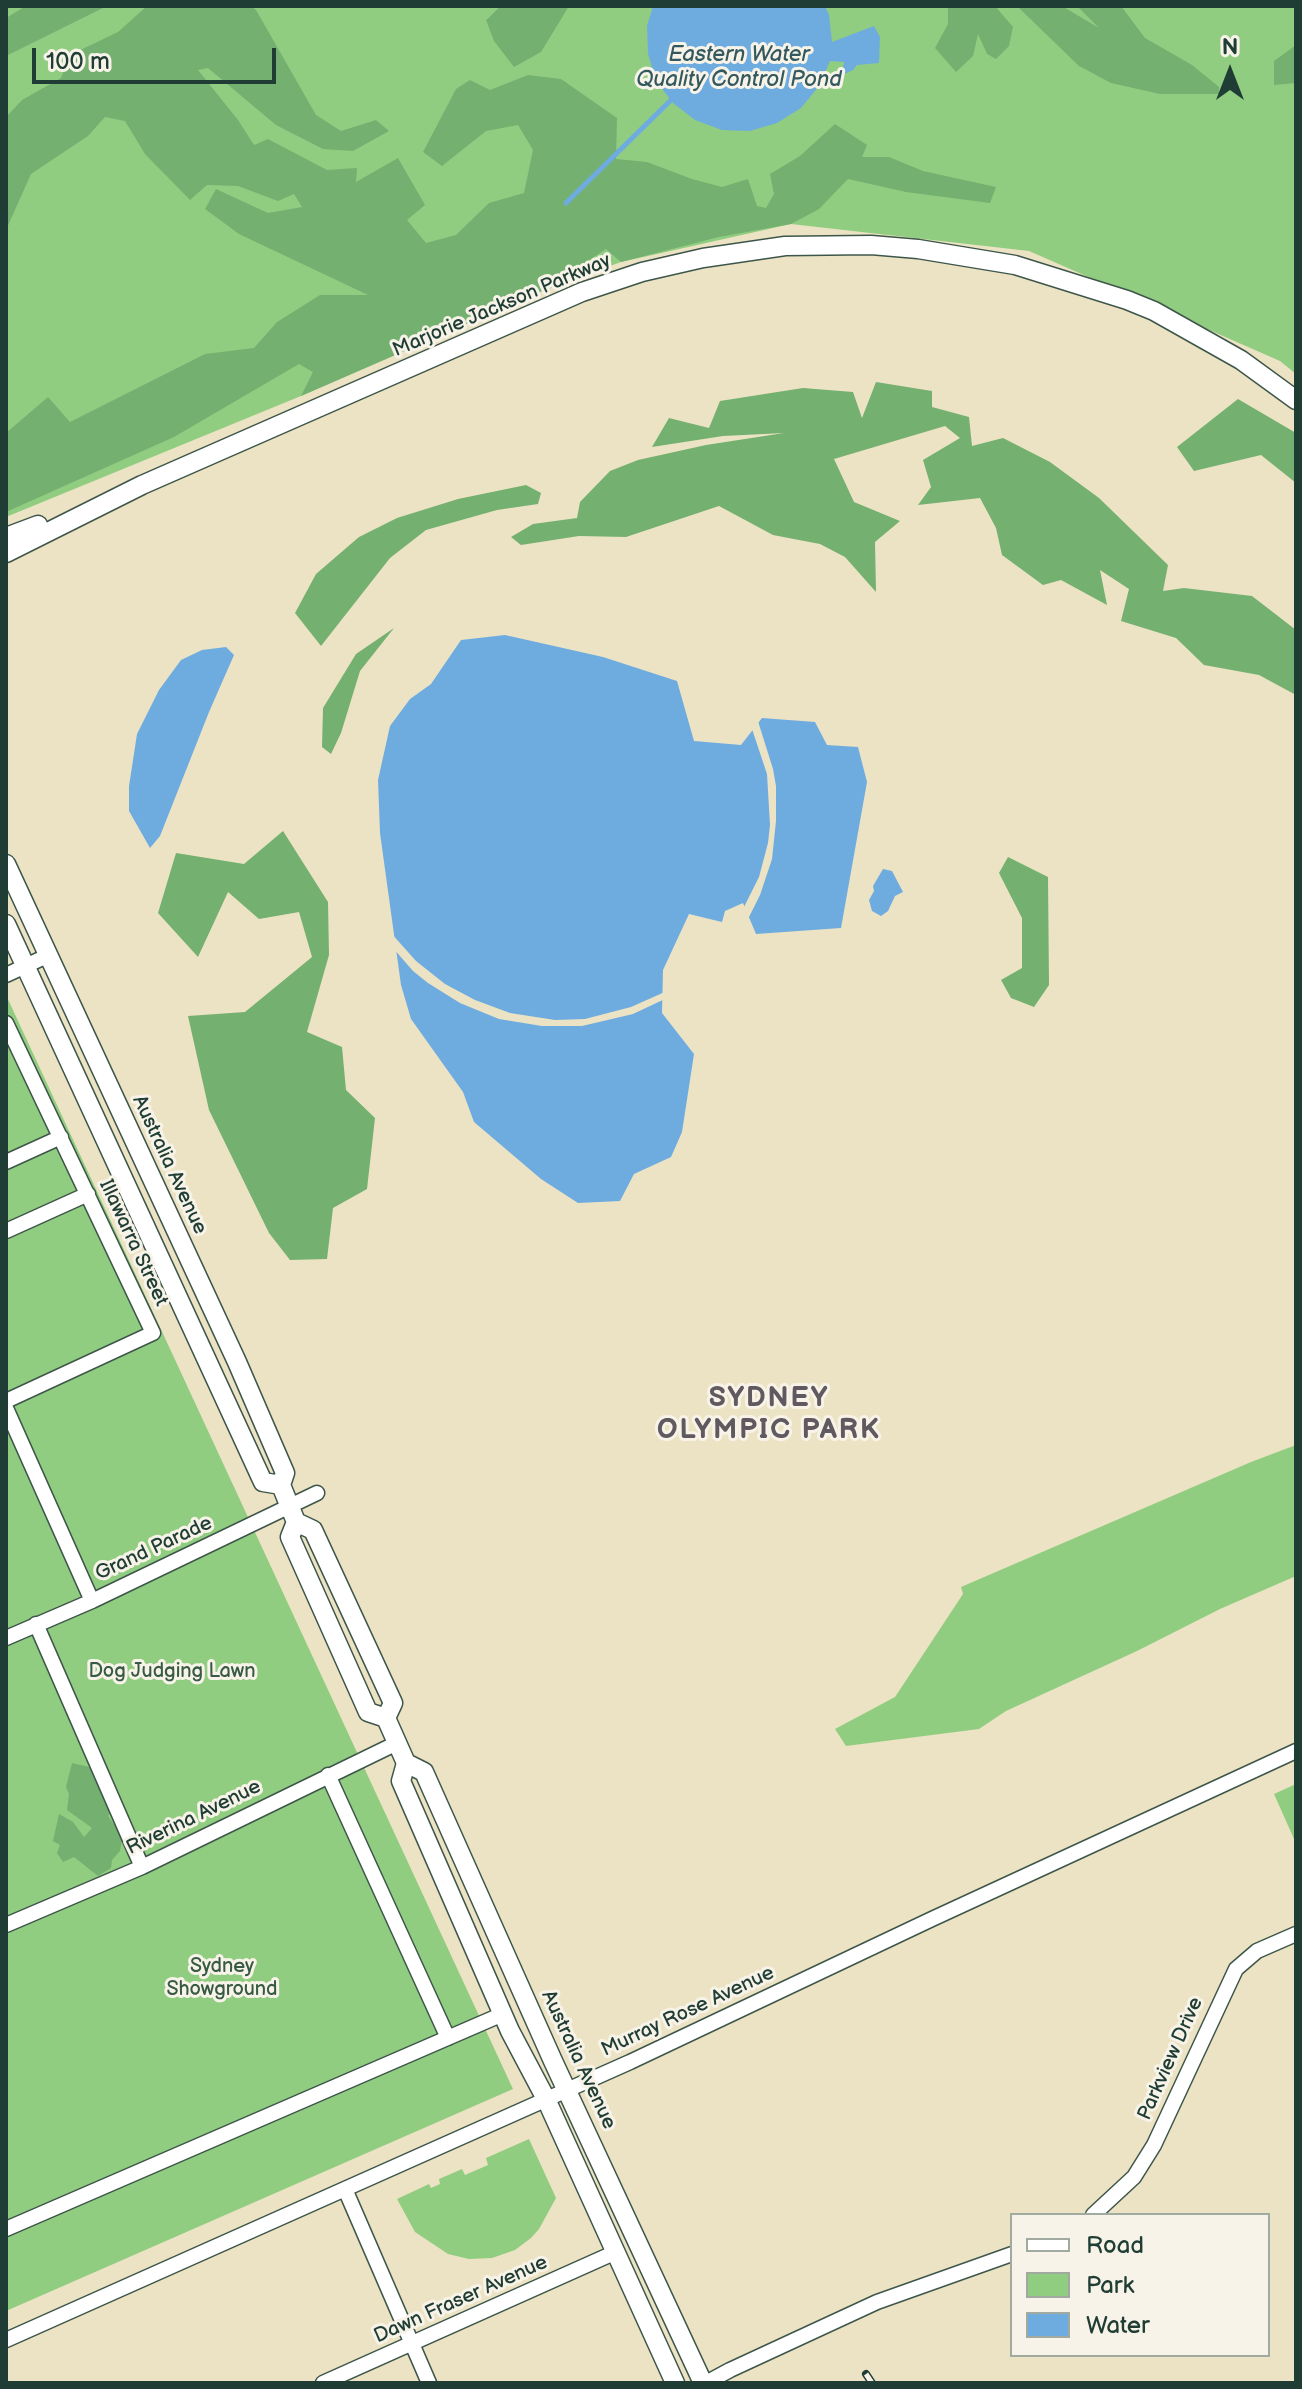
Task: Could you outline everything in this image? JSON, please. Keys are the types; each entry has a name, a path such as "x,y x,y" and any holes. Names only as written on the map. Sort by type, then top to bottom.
{"main road":[{"name":"Marjorie Jackson Parkway","path":"6,537 142,485 582,292 642,272 703,258 785,246 871,245 918,249 1015,265 1154,311 1241,360 1296,400"},
{"name":"Marjorie Jackson Parkway","path":"6,553 142,485"},
{"name":"Australia Avenue","path":"6,864 237,1362 285,1473 281,1485 293,1515 290,1537 368,1712 386,1718 406,1763 424,1772 704,2383"},
{"name":"Australia Avenue","path":"6,924 263,1482 281,1485"},
{"name":"Australia Avenue","path":"293,1515 313,1530 393,1703 386,1718"},
{"name":"Australia Avenue","path":"406,1763 401,1781 503,2014 546,2099 675,2383"}],"street":[{"path":"6,975 47,956"},
{"name":"Illawarra Street","path":"6,1023 153,1333 6,1401"},
{"path":"6,1162 61,1137"},
{"path":"6,1231 88,1194"},
{"path":"6,1408 92,1601"},
{"name":"Grand Parade","path":"6,1638 293,1515 317,1493"},
{"path":"36,1624 142,1867"},
{"name":"Riverina Avenue","path":"6,1925 142,1867 397,1743"},
{"name":"Murray Rose Avenue","path":"6,2340 630,2062 1296,1751"},
{"path":"328,1775 448,2038"},
{"name":"Parkview Drive","path":"1095,2213 1134,2177 1154,2145 1236,1969 1257,1951 1296,1934"},
{"path":"6,2229 503,2014"},
{"path":"345,2189 429,2383"},
{"name":"Dawn Fraser Avenue","path":"323,2383 616,2252"},
{"path":"704,2383 877,2302 1010,2255"}],"green space":[{"path":"6,6 500,6 486,20 515,6 1296,6 1296,374 1280,361 1029,251 791,224 621,262 540,292 301,396 6,517"},
{"path":"26,6 107,6 6,56 6,18"},
{"path":"147,6 251,6 256,10 316,115 341,131 376,120 389,131 353,151 323,149 276,125 208,68 198,70 254,145 268,139 327,170 357,168 356,182 398,158 425,205 407,220 426,243 456,235 489,203 524,193 533,150 518,125 486,131 442,166 423,152 456,89 470,80 490,90 528,75 561,79 617,118 616,159 647,162 722,187 748,179 757,206 766,208 774,194 770,174 800,156 835,124 867,145 862,157 889,157 923,171 996,187 990,203 906,192 848,179 819,209 791,224 719,237 621,262 606,249 540,292 301,396 313,372 299,364 174,437 6,512 6,433 48,397 70,422 205,354 254,348 277,322 320,295 368,295 239,234 205,209 216,189 268,213 302,207 294,194 278,201 238,186 207,185 190,200 145,154 125,121 105,117 88,136 31,174 6,230 6,117 22,100 61,78 70,55 118,32"},
{"path":"500,6 569,6 541,52 514,67 494,41 486,20"},
{"path":"948,6 995,6 1013,27 1009,46 996,59 987,54 978,34 973,56 956,72 935,48 948,24"},
{"path":"1062,6 1099,28 1077,6 1121,6 1145,38 1192,65 1219,87 1219,94 1160,94 1111,83 1079,66 1018,7"},
{"path":"1296,45 1296,83 1274,85 1274,61"},
{"path":"876,382 932,391 932,407 969,417 972,446 1003,438 1050,462 1099,498 1168,565 1163,591 1184,588 1252,596 1296,630 1296,695 1259,675 1204,665 1176,638 1121,621 1129,589 1100,570 1107,605 1061,580 1043,585 1002,555 996,528 980,498 918,505 931,487 923,460 960,438 945,426 834,459 854,502 900,521 875,542 876,592 845,557 820,544 773,535 719,506 626,537 579,536 521,545 511,537 533,524 577,518 580,502 610,471 638,460 784,433 723,436 652,447 669,418 709,428 720,401 803,388 853,392 862,418"},
{"path":"1238,399 1296,433 1296,483 1261,455 1194,471 1177,447"},
{"path":"526,485 541,493 538,504 497,510 426,530 390,558 321,646 295,613 316,574 359,537 397,518 458,499"},
{"path":"394,628 360,671 341,733 331,754 322,747 323,708 356,654"},
{"path":"283,831 328,902 329,955 307,1032 342,1047 346,1090 375,1118 367,1189 333,1208 327,1259 290,1260 269,1233 209,1110 188,1016 245,1012 312,957 299,912 259,919 228,892 198,957 158,913 176,853 244,864"},
{"path":"1008,857 1048,877 1049,985 1034,1007 1011,998 1001,980 1022,968 1022,918 999,873"},
{"name":"Sydney Showground","path":"6,995 513,2089 6,2311"},
{"path":"1296,1445 1296,1576 1006,1711 979,1729 846,1746 835,1729 895,1697 963,1594 961,1587"},
{"path":"72,1763 89,1767 99,1774 99,1790 113,1809 108,1816 122,1840 111,1868 98,1876 74,1857 63,1862 57,1853 60,1845 53,1841 59,1814 73,1822 84,1837 92,1828 67,1810 69,1794 66,1787"},
{"path":"1296,1784 1296,1838 1294,1839 1274,1794"},
{"path":"529,2139 556,2198 531,2238 515,2250 492,2258 469,2259 448,2254 415,2232 397,2199 429,2184 431,2188 440,2184 439,2179 462,2169 465,2175 488,2165 486,2158"}],"water":[{"name":"Eastern Water Quality Control Pond","path":"653,6 825,6 832,42 874,26 880,37 879,63 857,65 842,75 844,62 830,61 819,86 801,108 777,123 750,131 722,130 695,120 673,103 656,81 648,54 647,26"},
{"path":"505,635 603,657 677,681 694,741 741,745 762,718 815,722 827,745 858,747 867,782 841,928 756,934 743,903 725,911 722,922 689,914 663,970 662,1013 694,1054 682,1132 671,1157 634,1174 620,1201 578,1203 541,1179 474,1122 463,1092 411,1019 401,985 380,833 378,780 390,726 410,699 431,684 461,640"},
{"path":"226,647 234,655 160,836 150,848 129,811 129,786 137,734 159,690 181,660 202,650"},
{"path":"883,869 892,871 903,892 895,896 888,911 881,916 872,911 869,900"}],"pier":[{"path":"757,718 773,769 776,821 772,859 760,895 746,923 742,911 759,877 770,825 767,774 751,726"},
{"path":"391,933 416,961 445,984 510,1013 555,1020 585,1019 631,1007 667,991 667,998 633,1014 582,1026 542,1026 499,1019 460,1003 428,983 393,948"}],"waterway":[{"path":"566,203 671,100"}],"railway":[{"path":"866,2374 872,2383"}],"district":[{"name":"SYDNEY OLYMPIC PARK","path":"769,1415"}],"park label":[{"name":"Dog Judging Lawn","path":"172,1672"}]}
